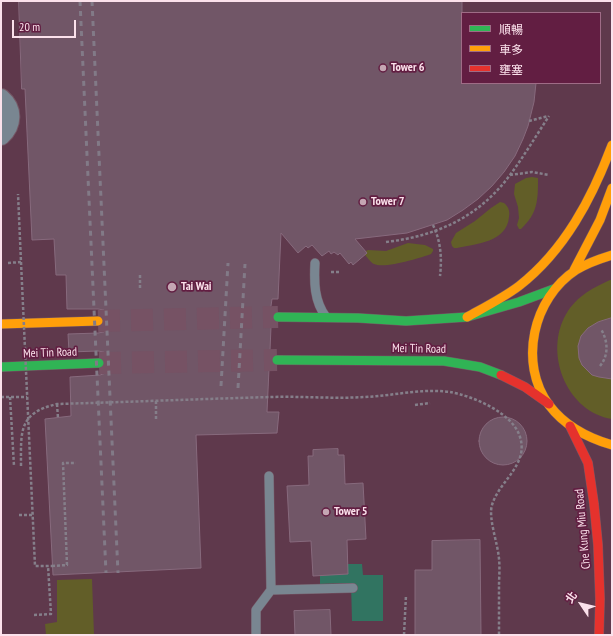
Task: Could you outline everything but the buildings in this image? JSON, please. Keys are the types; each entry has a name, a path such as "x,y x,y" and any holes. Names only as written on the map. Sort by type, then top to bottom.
{"main road":[{"path":"467,317 502,298 526,280 562,241 577,220 591,196 603,171 612,145"},
{"name":"Che Kung Miu Road","path":"574,270 595,234 608,204 612,188"},
{"name":"Che Kung Miu Road","path":"612,255 602,257 574,270 554,289 544,304 538,318 532,348 536,377 549,404 570,426 582,434 596,441 612,445"},
{"path":"278,317 328,319 358,318 406,321 467,317 519,302 554,289"},
{"path":"1,324 98,321"},
{"name":"Mei Tin Road","path":"277,360 418,360 463,363 479,367 516,382 549,404"},
{"name":"Mei Tin Road","path":"1,367 99,363"},
{"name":"Che Kung Miu Road","path":"570,426 588,463 594,504 598,545 600,599 599,635"}],"street":[{"path":"1,98 6,102 10,109 11,116 7,131 1,136"}],"lane":[{"path":"315,263 316,299 320,309 328,319"},
{"path":"256,635 256,610 271,590 269,476"},
{"path":"271,590 352,588"}],"path":[{"path":"386,242 408,239 436,232 467,216 482,204 510,175 549,116 530,121"},
{"path":"510,175 532,172 550,175"},
{"path":"18,194 35,566 67,566 63,464 76,463"},
{"path":"433,225 440,246 442,261 440,276"},
{"path":"8,263 22,262"},
{"path":"331,272 340,272"},
{"path":"140,274 140,288"},
{"path":"600,366 605,356 607,344 601,329"},
{"path":"21,466 21,438 25,422 35,411 57,404 273,397 364,397 412,391 449,392 465,396 481,402 509,421 516,428 522,444 518,462 495,498 491,509 491,518 499,561 499,635"},
{"path":"1,397 27,397"},
{"path":"10,397 14,466"},
{"path":"156,401 156,419"},
{"path":"415,404 430,403"},
{"path":"57,404 58,418"},
{"path":"19,515 32,515"},
{"path":"34,614 50,614 48,566"},
{"path":"404,635 406,595"}],"shaded area":[{"path":"526,178 538,178 536,206 527,223 519,229 517,225 519,218 518,207 514,194 515,184"},
{"path":"500,202 506,205 509,213 507,225 503,232 497,237 481,243 457,248 452,246 451,242 456,233"},
{"path":"408,243 425,245 433,249 433,251 431,254 419,258 386,265 374,264 365,255 366,251 368,250 386,251"},
{"path":"612,280 612,419 597,414 583,406 572,394 564,380 559,365 557,349 559,333 568,311 583,295"},
{"path":"320,564 362,564 363,575 383,575 383,621 352,621 351,583 320,584"},
{"path":"92,579 94,635 46,635 45,624 57,622 57,580"}],"tunnel":[{"path":"98,321 278,317"},
{"path":"99,363 277,360"}],"railway":[{"path":"80,1 106,573"},
{"path":"92,1 118,573"},
{"path":"221,386 228,263"},
{"path":"238,388 245,264"}],"traffic: fast":[{"path":"278,317 358,318 406,321 467,317 519,302 554,289"},
{"path":"277,360 444,361 480,367 501,375"},
{"path":"1,367 99,363"}],"traffic: slow":[{"path":"467,317 519,286 550,256 563,240 586,203 596,184 612,145"},
{"path":"574,270 600,220 612,188"},
{"path":"612,255 593,261 576,270 561,282 549,297 540,314 535,332 533,351 534,370 539,388 549,405 569,425 585,435 612,445"},
{"path":"1,324 98,321"}],"traffic: jam":[{"path":"501,375 525,387 549,404"},
{"path":"570,426 588,463 594,504 598,545 600,599 599,635"}],"place":[{"name":"Tower 6","path":"383,68"},
{"name":"Tower 7","path":"363,202"},
{"name":"Tai Wai","path":"172,287"},
{"name":"Tower 5","path":"326,512"}]}
